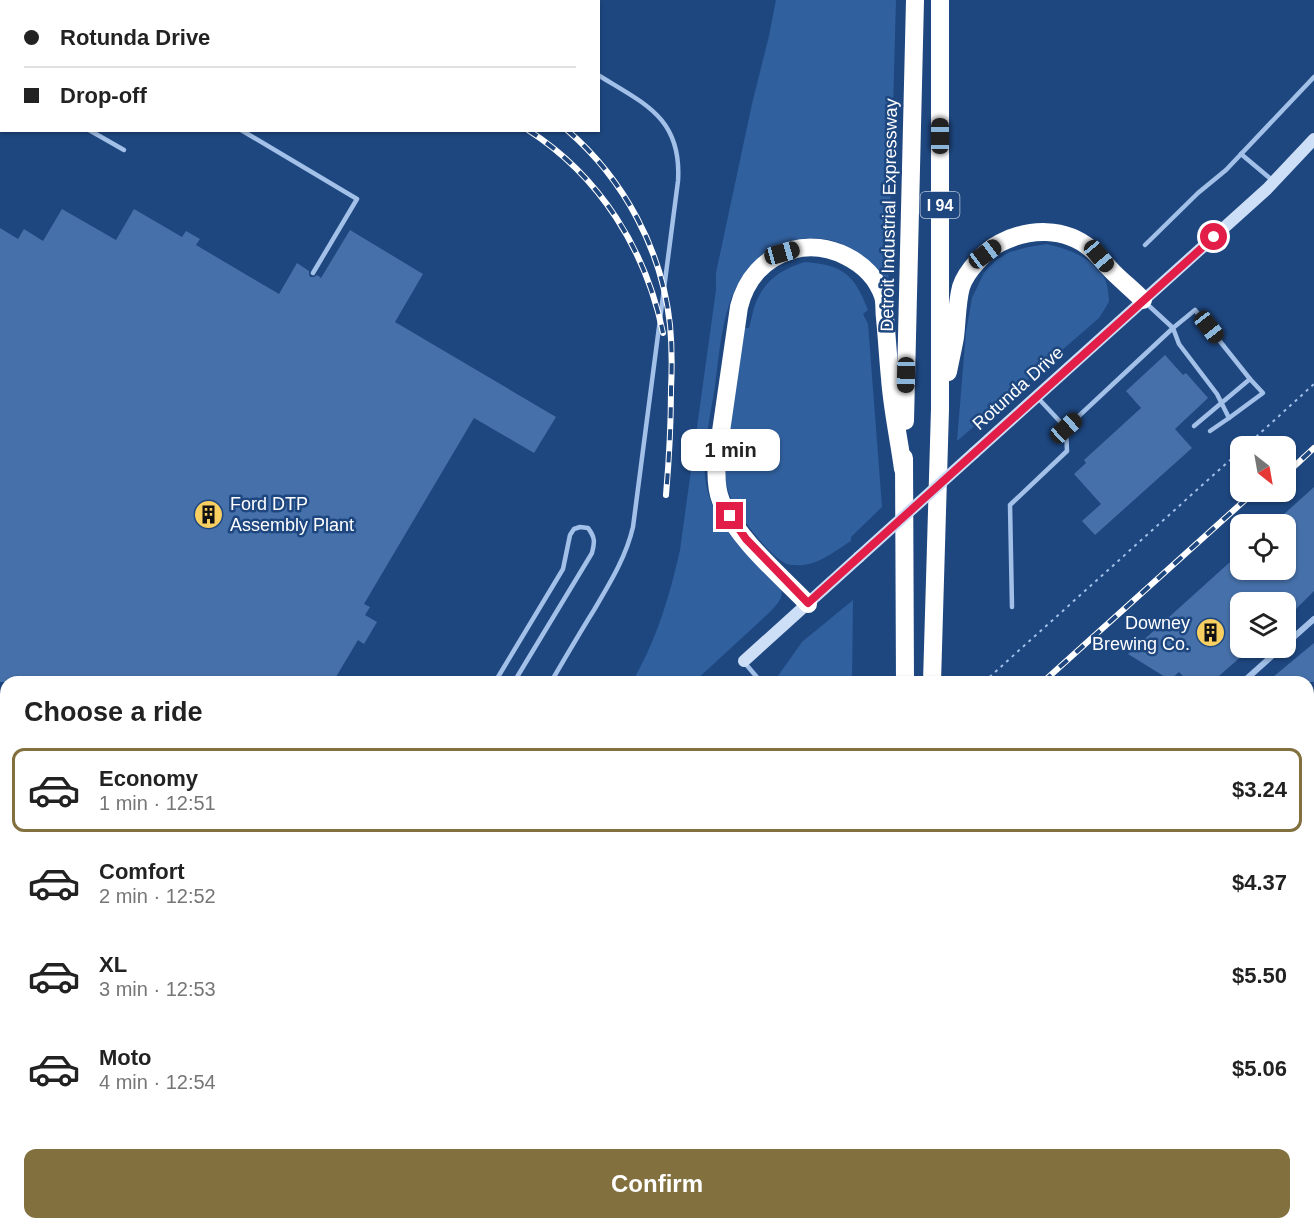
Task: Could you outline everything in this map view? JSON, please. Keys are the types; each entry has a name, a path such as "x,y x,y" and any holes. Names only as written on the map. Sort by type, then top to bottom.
{"highway":[{"name":"Detroit Industrial Expressway","path":"905,676 903,469 915,0"},
{"name":"I 94","path":"932,676 940,409 940,0"},
{"path":"940,409 955,339 962,285 977,261 994,246 1009,238 1035,232 1049,232 1076,239 1089,247 1143,300"},
{"path":"808,603 737,529 720,499 717,481 717,459 739,307 745,288 755,273 767,262 782,253 798,248 815,247 832,250 849,257 860,265 877,284 883,297 890,380 903,469"}],"main road":[{"name":"Rotunda Drive","path":"744,661 1274,182 1314,139"}],"street":[{"path":"1296,635 1314,618"},
{"path":"1250,676 1270,658"}],"lane":[{"path":"555,676 612,579 630,540 678,181 677,152 672,137 658,116 645,104 600,76"},
{"path":"1145,245 1198,193 1226,170 1314,77"},
{"path":"93,132 124,150"},
{"path":"244,132 357,199 313,273"},
{"path":"1240,154 1274,182"},
{"path":"1143,300 1173,328 1179,344 1222,402 1229,418"},
{"path":"1066,428 1195,310 1263,393 1210,431"},
{"path":"1194,426 1250,379"},
{"path":"1012,607 1010,505 1066,451 1066,428 1036,396"},
{"path":"499,676 563,569 570,535 574,529 588,528 595,542 592,553 518,676"},
{"path":"744,661 757,676"}],"path":[{"path":"1257,436 1314,384"},
{"path":"991,676 1230,460"}],"shaded area":[{"path":"776,0 896,0 888,289 857,253 826,239 802,239 773,248 756,260 743,276 730,301 722,334 706,444 705,477 711,502 722,524 781,589 782,595 771,611 701,676 636,676 661,618 680,550 716,290 716,273"},
{"path":"1047,244 1076,254 1094,265 1106,281 1109,301 1099,318 957,441 966,332 972,298 984,273 996,260 1010,252"},
{"path":"805,262 829,266 846,274 858,288 868,310 863,314 868,324 882,507 851,537 851,541 825,558 811,564 793,565 780,560 772,553 739,513 729,492 724,464 744,328 749,328 754,306 761,292 771,280 783,271"},
{"path":"853,600 852,676 778,676 802,642"}],"building":[{"name":"Ford DTP Assembly Plant","path":"62,209 116,240 134,209 182,237 186,231 200,239 196,245 279,294 297,263 309,271 310,277 317,275 321,278 350,230 423,274 395,322 556,417 534,453 474,418 364,604 370,607 365,615 377,622 364,644 358,640 337,676 0,676 0,228 18,239 24,229 43,241"},
{"path":"1165,355 1183,375 1186,373 1208,398 1175,429 1192,448 1095,535 1082,521 1101,504 1074,474 1086,463 1084,460 1141,408 1126,391"},
{"path":"1314,487 1314,591 1296,609 1296,592 1230,592 1230,658 1240,658 1219,676 1183,676 1179,672 1174,676 1164,676 1128,654 1230,562 1230,580 1296,580 1296,514 1284,514"},
{"path":"1314,643 1314,676 1274,676"}],"railway":[{"path":"531,132 577,169 616,218 632,244 645,273 663,333"},
{"path":"569,132 587,149 623,193 649,243 659,270 670,325 672,373 666,495"},
{"path":"1296,465 1314,448"},
{"path":"1050,676 1243,502"}],"place":[{"name":"Ford DTP Assembly Plant","path":"209,514"},
{"name":"Downey Brewing Co.","path":"1211,633"}],"route":[{"path":"730,516 737,529 808,603 1214,237"}]}
